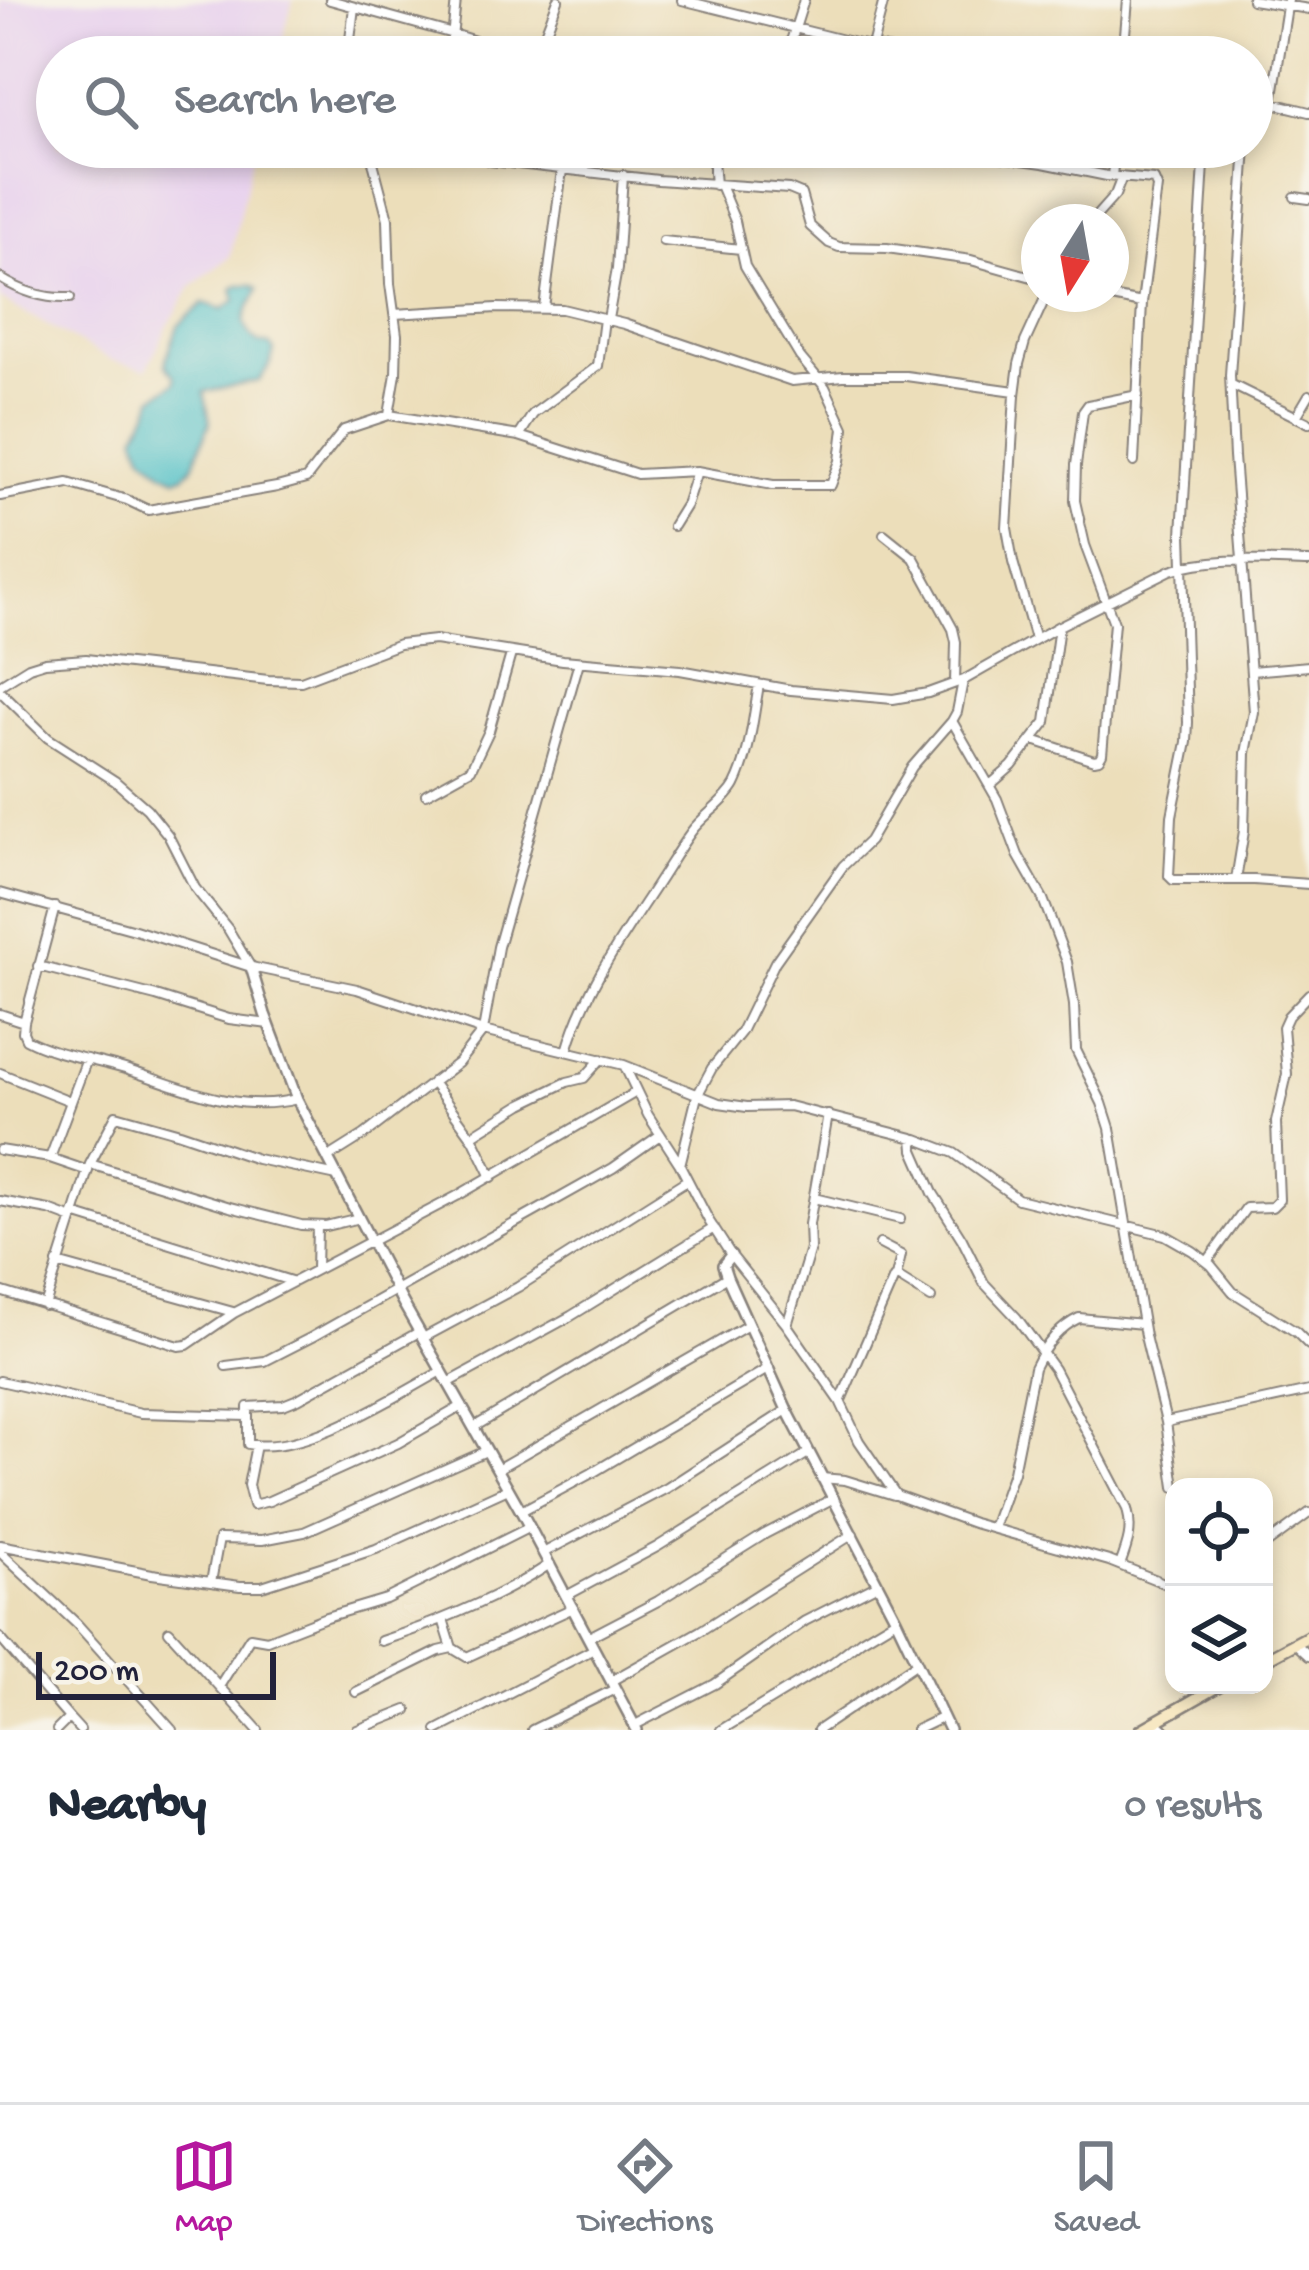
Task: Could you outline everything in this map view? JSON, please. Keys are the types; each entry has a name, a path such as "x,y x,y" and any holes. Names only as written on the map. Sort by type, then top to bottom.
{"main road":[{"path":"1273,1655 1309,1636"},
{"path":"1141,1730 1160,1726 1207,1694"}],"street":[{"path":"331,0 459,36"},
{"path":"453,34 456,0"},
{"path":"544,36 558,0"},
{"path":"682,0 823,36"},
{"path":"793,36 804,0"},
{"path":"874,36 884,0"},
{"path":"1125,36 1128,0"},
{"path":"1252,0 1288,2 1309,9"},
{"path":"1273,96 1288,2"},
{"path":"351,36 354,7"},
{"path":"1273,102 1309,112"},
{"path":"375,168 388,219 397,335 397,374 389,415"},
{"path":"546,168 789,189 801,194 810,226 839,247 958,258 1021,274"},
{"path":"0,496 68,483 148,510 277,487 306,479 344,430 389,415 519,436 637,474 697,471 773,485 831,485 845,433 819,379 800,357 745,266 715,168"},
{"path":"1064,168 1152,178 1157,187 1142,303 1135,462"},
{"path":"1107,204 1115,195 1116,168"},
{"path":"1204,168 1183,508 1188,722 1172,816 1169,876 1173,880 1309,884"},
{"path":"1236,880 1254,712 1230,385 1245,168"},
{"path":"544,308 562,170"},
{"path":"519,436 533,414 598,366 616,269 622,176"},
{"path":"1294,196 1309,199"},
{"path":"663,241 741,249"},
{"path":"0,278 31,293 70,298"},
{"path":"1129,300 1142,303"},
{"path":"394,314 576,311 792,381 906,376 1015,392"},
{"path":"1035,639 1007,528 1015,392 1025,343 1039,312"},
{"path":"1230,385 1309,423"},
{"path":"1034,740 1094,760 1102,754 1114,623 1085,545 1075,501 1076,465 1088,405 1138,395"},
{"path":"1296,417 1309,395"},
{"path":"673,526 697,471"},
{"path":"680,1165 697,1096 741,1032 775,962 838,872 869,841 912,766 957,712 956,642 946,614 914,558 884,534"},
{"path":"878,1584 805,1621 716,1684 636,1727 297,1099 251,967 228,929 195,888 157,820 125,788 48,739 1,694 29,667 63,660 301,681 418,640 450,640 511,654 680,670 759,685 893,699 959,682 1171,570 1242,561 1309,562"},
{"path":"990,785 1012,766 1046,722 1058,626"},
{"path":"426,794 471,769 489,731 511,654"},
{"path":"329,1157 364,1136 432,1082 467,1053 483,1031 498,947 579,662"},
{"path":"1251,671 1309,666"},
{"path":"567,1051 583,1008 621,938 689,834 736,783 759,685"},
{"path":"952,721 1007,819 1018,855 1036,884 1067,962 1076,1050 1110,1128 1174,1478"},
{"path":"0,892 251,967 357,989 483,1031 624,1065 697,1096 737,1106 790,1106 913,1137 954,1154 1018,1198 1165,1235 1207,1262 1233,1292 1296,1332 1309,1346"},
{"path":"55,907 24,1022 23,1036 29,1042 224,1100 259,1105 297,1099"},
{"path":"38,966 229,1019 268,1024"},
{"path":"1207,1262 1246,1208 1272,1207 1279,1200 1276,1122 1287,1074 1283,1027 1309,994"},
{"path":"0,1014 24,1022"},
{"path":"50,1158 87,1059"},
{"path":"471,1136 522,1104 590,1074 602,1059"},
{"path":"624,1065 713,1228 840,1401 859,1441 896,1495"},
{"path":"0,1073 70,1101"},
{"path":"432,1082 471,1136 492,1177"},
{"path":"0,1291 179,1346 194,1341 234,1312 492,1177 636,1093"},
{"path":"787,1325 810,1250 809,1224 829,1114"},
{"path":"45,1306 89,1168 116,1115 257,1159 337,1176"},
{"path":"226,1366 272,1358 613,1168 661,1135"},
{"path":"913,1137 915,1155 933,1193 984,1283 1017,1318 1068,1392 1127,1509 1130,1537 1120,1565"},
{"path":"0,1150 50,1158 290,1223 317,1227 358,1218"},
{"path":"442,1371 321,1432 285,1444 248,1443 250,1406 298,1400 529,1281 687,1180"},
{"path":"813,1198 900,1219"},
{"path":"0,1201 74,1216 292,1282"},
{"path":"316,1269 317,1227"},
{"path":"448,1384 571,1316 713,1228"},
{"path":"840,1401 896,1277 900,1253 880,1244"},
{"path":"731,1256 723,1265 727,1277 787,1410 949,1730"},
{"path":"57,1263 234,1312"},
{"path":"474,1427 727,1277"},
{"path":"896,1277 931,1298"},
{"path":"992,1528 1013,1472 1034,1368 1054,1336 1073,1319 1143,1324"},
{"path":"497,1469 748,1325"},
{"path":"521,1511 769,1368"},
{"path":"0,1381 141,1413 247,1417"},
{"path":"1166,1423 1309,1391"},
{"path":"256,1445 248,1485 254,1505 361,1461 462,1406"},
{"path":"381,1642 513,1586 546,1558 667,1488 787,1410"},
{"path":"211,1582 218,1539 262,1540 304,1532 486,1450"},
{"path":"566,1595 657,1546 808,1453"},
{"path":"821,1478 866,1485 1120,1565 1172,1586"},
{"path":"0,1548 253,1587 376,1549 508,1490"},
{"path":"589,1636 650,1606 765,1534 834,1498"},
{"path":"1273,1540 1309,1514"},
{"path":"220,1685 250,1637 267,1640 368,1606 530,1527"},
{"path":"532,1730 613,1685 853,1534"},
{"path":"0,1548 77,1624 172,1730"},
{"path":"443,1619 452,1648 471,1656 573,1608"},
{"path":"722,1730 896,1619"},
{"path":"169,1631 258,1730"},
{"path":"0,1638 80,1730"},
{"path":"1295,1643 1309,1656"},
{"path":"356,1692 452,1648"},
{"path":"437,1730 594,1648"},
{"path":"818,1730 917,1663"},
{"path":"358,1730 406,1710"},
{"path":"57,1730 69,1718"},
{"path":"916,1730 943,1718"}],"shaded area":[{"path":"0,0 293,0 284,36 36,36 36,168 250,168 230,257 191,287 147,369 111,360 0,299"}],"water":[{"path":"239,285 258,289 244,321 257,342 274,351 270,364 259,381 204,392 210,422 193,466 176,478 143,454 136,435 153,398 175,383 166,359 178,326 204,303 223,309 236,300 233,289"}]}
